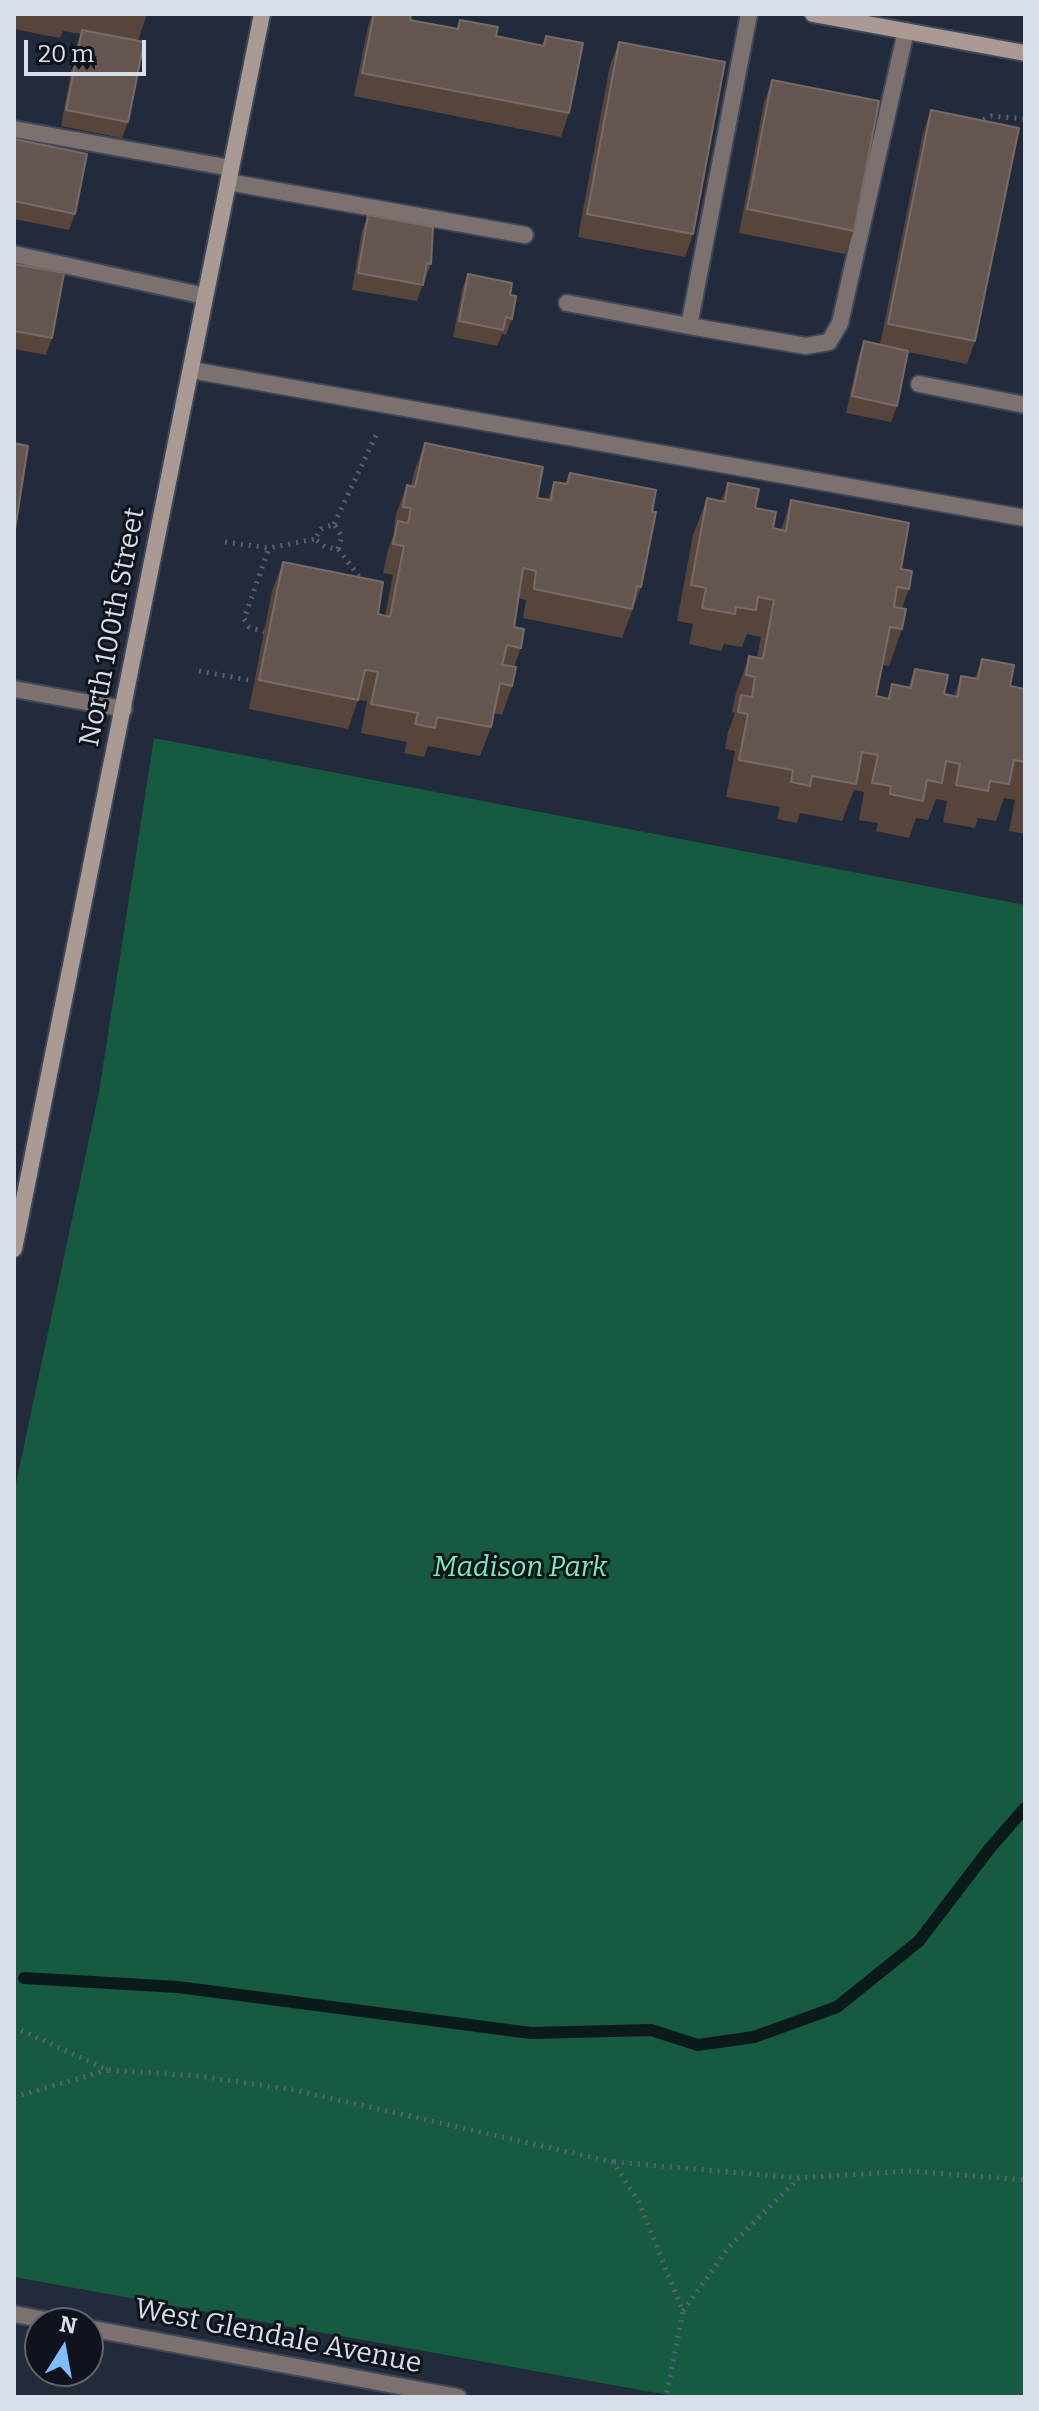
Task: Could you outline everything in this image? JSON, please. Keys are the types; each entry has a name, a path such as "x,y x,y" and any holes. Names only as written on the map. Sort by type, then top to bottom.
{"street":[{"name":"North 100th Street","path":"14,1249 262,14"},
{"path":"689,326 749,14"},
{"path":"813,14 1025,53"},
{"path":"567,303 806,346 829,342 840,323 906,31"},
{"path":"14,129 525,235"},
{"path":"14,254 205,296"},
{"path":"191,370 1025,518"},
{"path":"919,384 1025,405"},
{"path":"14,689 124,709"},
{"name":"West Glendale Avenue","path":"104,2331 458,2397"}],"path":[{"path":"972,129 978,119 991,116 1025,119"},
{"path":"225,542 269,548 315,539 321,529 334,524 388,405"},
{"path":"334,524 342,536 338,549"},
{"path":"315,539 325,547 338,549 367,587"},
{"path":"265,632 249,627 244,619 269,548"},
{"path":"199,671 254,681"},
{"path":"14,2027 108,2070"},
{"path":"14,2097 108,2070 199,2076 294,2090 613,2162 799,2178 910,2171 1025,2180"},
{"path":"613,2162 639,2202 683,2312"},
{"path":"666,2397 683,2312 729,2247 799,2178"}],"green space":[{"name":"Madison Park","path":"154,738 1025,905 1025,2397 679,2397 14,2277 14,1493 99,1092"}],"building":[{"path":"374,14 411,14 410,20 458,29 460,20 498,27 496,36 544,46 546,36 583,43 569,113 362,73"},
{"path":"82,30 144,42 128,122 66,110"},
{"path":"619,42 725,62 693,234 587,214"},
{"path":"772,80 879,101 854,231 747,209"},
{"path":"931,110 1019,128 975,341 888,324"},
{"path":"14,139 87,154 75,214 14,201"},
{"path":"368,215 433,227 431,264 427,263 423,285 358,273"},
{"path":"14,264 64,273 52,338 14,331"},
{"path":"468,274 512,283 510,295 516,296 512,319 506,317 503,330 459,321"},
{"path":"864,341 908,351 897,406 852,396"},
{"path":"14,443 28,446 14,536"},
{"path":"425,443 543,467 537,498 551,500 554,482 567,484 570,473 656,490 652,512 656,512 641,587 637,586 632,609 534,589 536,571 523,568 514,627 524,629 521,648 507,645 502,665 516,667 512,686 500,683 491,727 437,717 435,728 415,724 418,713 371,704 378,672 365,670 358,700 259,680 283,562 383,582 378,614 390,617 404,546 393,544 398,521 408,523 411,508 403,507 407,485 415,487"},
{"path":"728,483 759,489 755,508 776,512 773,528 786,531 791,500 909,523 901,569 912,571 909,589 897,587 894,607 906,609 902,629 890,627 876,696 889,699 892,684 911,688 915,669 948,675 944,694 958,697 961,676 978,679 982,659 1014,665 1010,686 1025,689 1025,762 1014,760 1009,784 990,781 988,791 956,785 960,764 946,761 942,783 927,780 923,801 890,794 891,786 872,783 878,755 862,752 856,784 812,776 810,786 791,782 793,770 739,760 748,714 738,712 741,695 752,697 755,677 746,675 749,656 763,659 774,600 758,597 756,610 736,607 735,614 702,608 706,588 691,585 707,498 725,502"}],"waterway":[{"path":"24,1978 178,1987 531,2033 651,2030 698,2045 754,2037 837,2007 919,1941 990,1848 1025,1808"}]}
